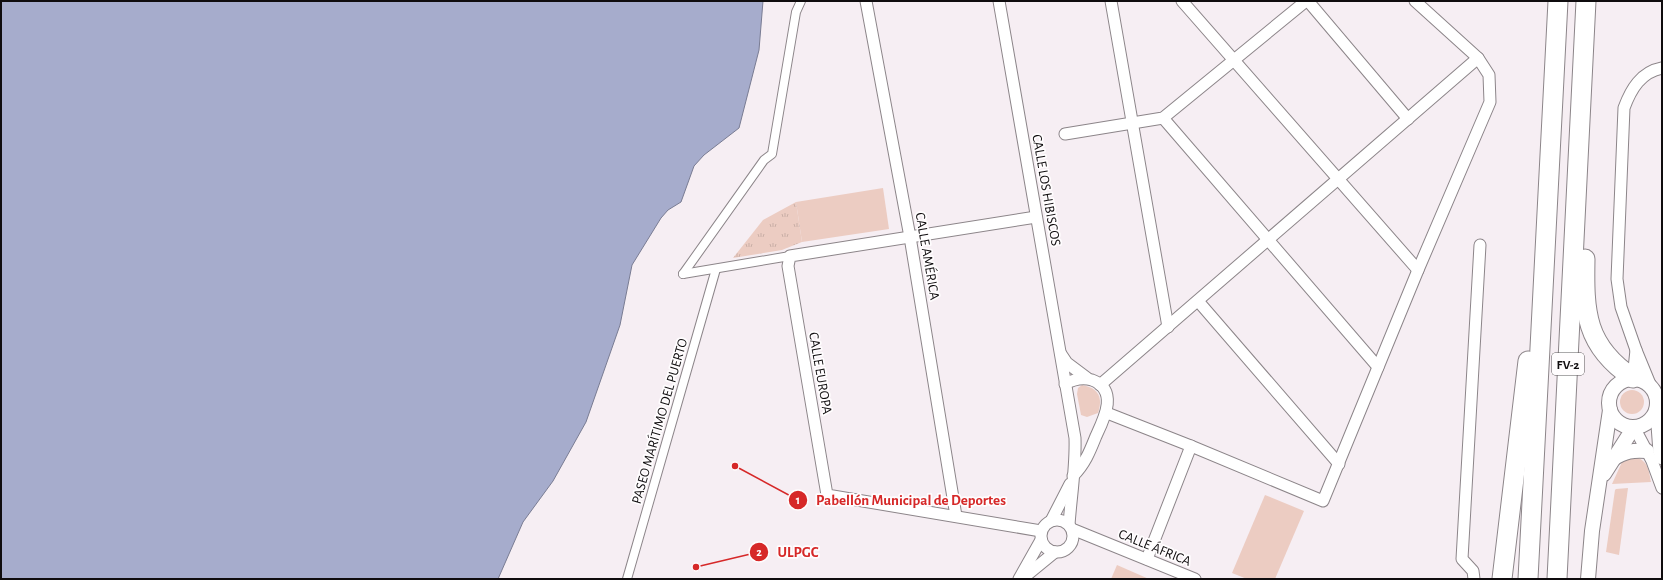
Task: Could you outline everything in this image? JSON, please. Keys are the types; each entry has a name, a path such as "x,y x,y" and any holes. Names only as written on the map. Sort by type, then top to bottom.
{"highway":[{"name":"FV-2","path":"1528,579 1558,1"},
{"name":"FV-2","path":"1557,579 1586,1"},
{"path":"1578,149 1585,192 1585,290 1588,319 1601,349 1620,369 1641,381"},
{"path":"1502,579 1532,330 1544,278"}],"street":[{"path":"801,1 796,12 772,154 764,160 683,274 1036,217"},
{"name":"CALLE AMÉRICA","path":"866,1 910,237 956,516"},
{"name":"CALLE LOS HIBISCOS","path":"999,1 1075,438 1075,464 1070,527"},
{"path":"1111,1 1168,327"},
{"path":"1182,1 1418,270"},
{"path":"1065,134 1163,118 1307,1 1408,118"},
{"path":"1107,414 1191,446 1323,501 1418,270 1490,102 1489,75 1478,58 1415,1"},
{"path":"1100,385 1478,58"},
{"path":"1662,68 1656,69 1640,79 1630,92 1624,108 1617,279 1621,307 1636,350 1641,381 1657,396 1656,454 1662,488"},
{"path":"1163,118 1378,367"},
{"path":"1474,579 1473,571 1462,559 1480,245"},
{"name":"CALLE EUROPA","path":"790,256 788,266 827,495 956,516"},
{"name":"PASEO MARÍTIMO DEL PUERTO","path":"627,579 716,269"},
{"path":"1198,301 1339,464"},
{"path":"1636,350 1641,381"},
{"path":"1021,579 1044,527 1051,521 1073,478 1083,466 1107,414 1108,401 1106,393 1100,385 1087,378 1067,363 1060,353"},
{"path":"1065,384 1078,378 1087,378"},
{"path":"1588,579 1592,531 1610,410 1609,400 1615,387 1624,380 1641,381"},
{"path":"1610,410 1616,420 1621,424 1634,427 1648,422 1656,412"},
{"path":"1634,427 1656,454"},
{"path":"1600,482 1613,458 1634,427"},
{"path":"1147,559 1191,446"},
{"path":"1613,458 1622,453 1633,450 1656,454"},
{"path":"956,516 1041,535"},
{"path":"1021,579 1055,552 1065,550 1072,544 1073,539 1070,527 1061,520 1051,521"},
{"name":"CALLE ÁFRICA","path":"1070,527 1195,579"},
{"path":"1041,535 1046,548 1055,552"},
{"name":"CALLE ÁFRICA","path":"1072,544 1087,541 1105,542"}],"green space":[{"path":"883,188 889,229 802,242 796,202"},
{"path":"796,202 802,242 782,250 733,258 763,220"},
{"path":"1082,385 1088,386 1096,391 1100,398 1098,413 1087,417 1081,415 1077,394 1078,388"},
{"path":"1632,390 1640,394 1644,402 1640,410 1632,414 1624,410 1620,402 1624,394"},
{"path":"1635,457 1643,461 1647,466 1651,482 1612,484 1622,462"},
{"path":"1628,488 1619,555 1606,552 1615,490"},
{"path":"1265,495 1304,511 1275,579 1247,579 1232,573"},
{"path":"1117,565 1149,579 1111,579"}],"water":[{"path":"1,1 763,1 759,50 739,128 704,155 694,166 681,202 668,210 661,218 632,265 620,325 586,422 553,481 523,522 498,579 1,579"}],"place":[{"name":"Pabellón Municipal de Deportes","path":"735,466"},
{"name":"ULPGC","path":"696,567"}]}
